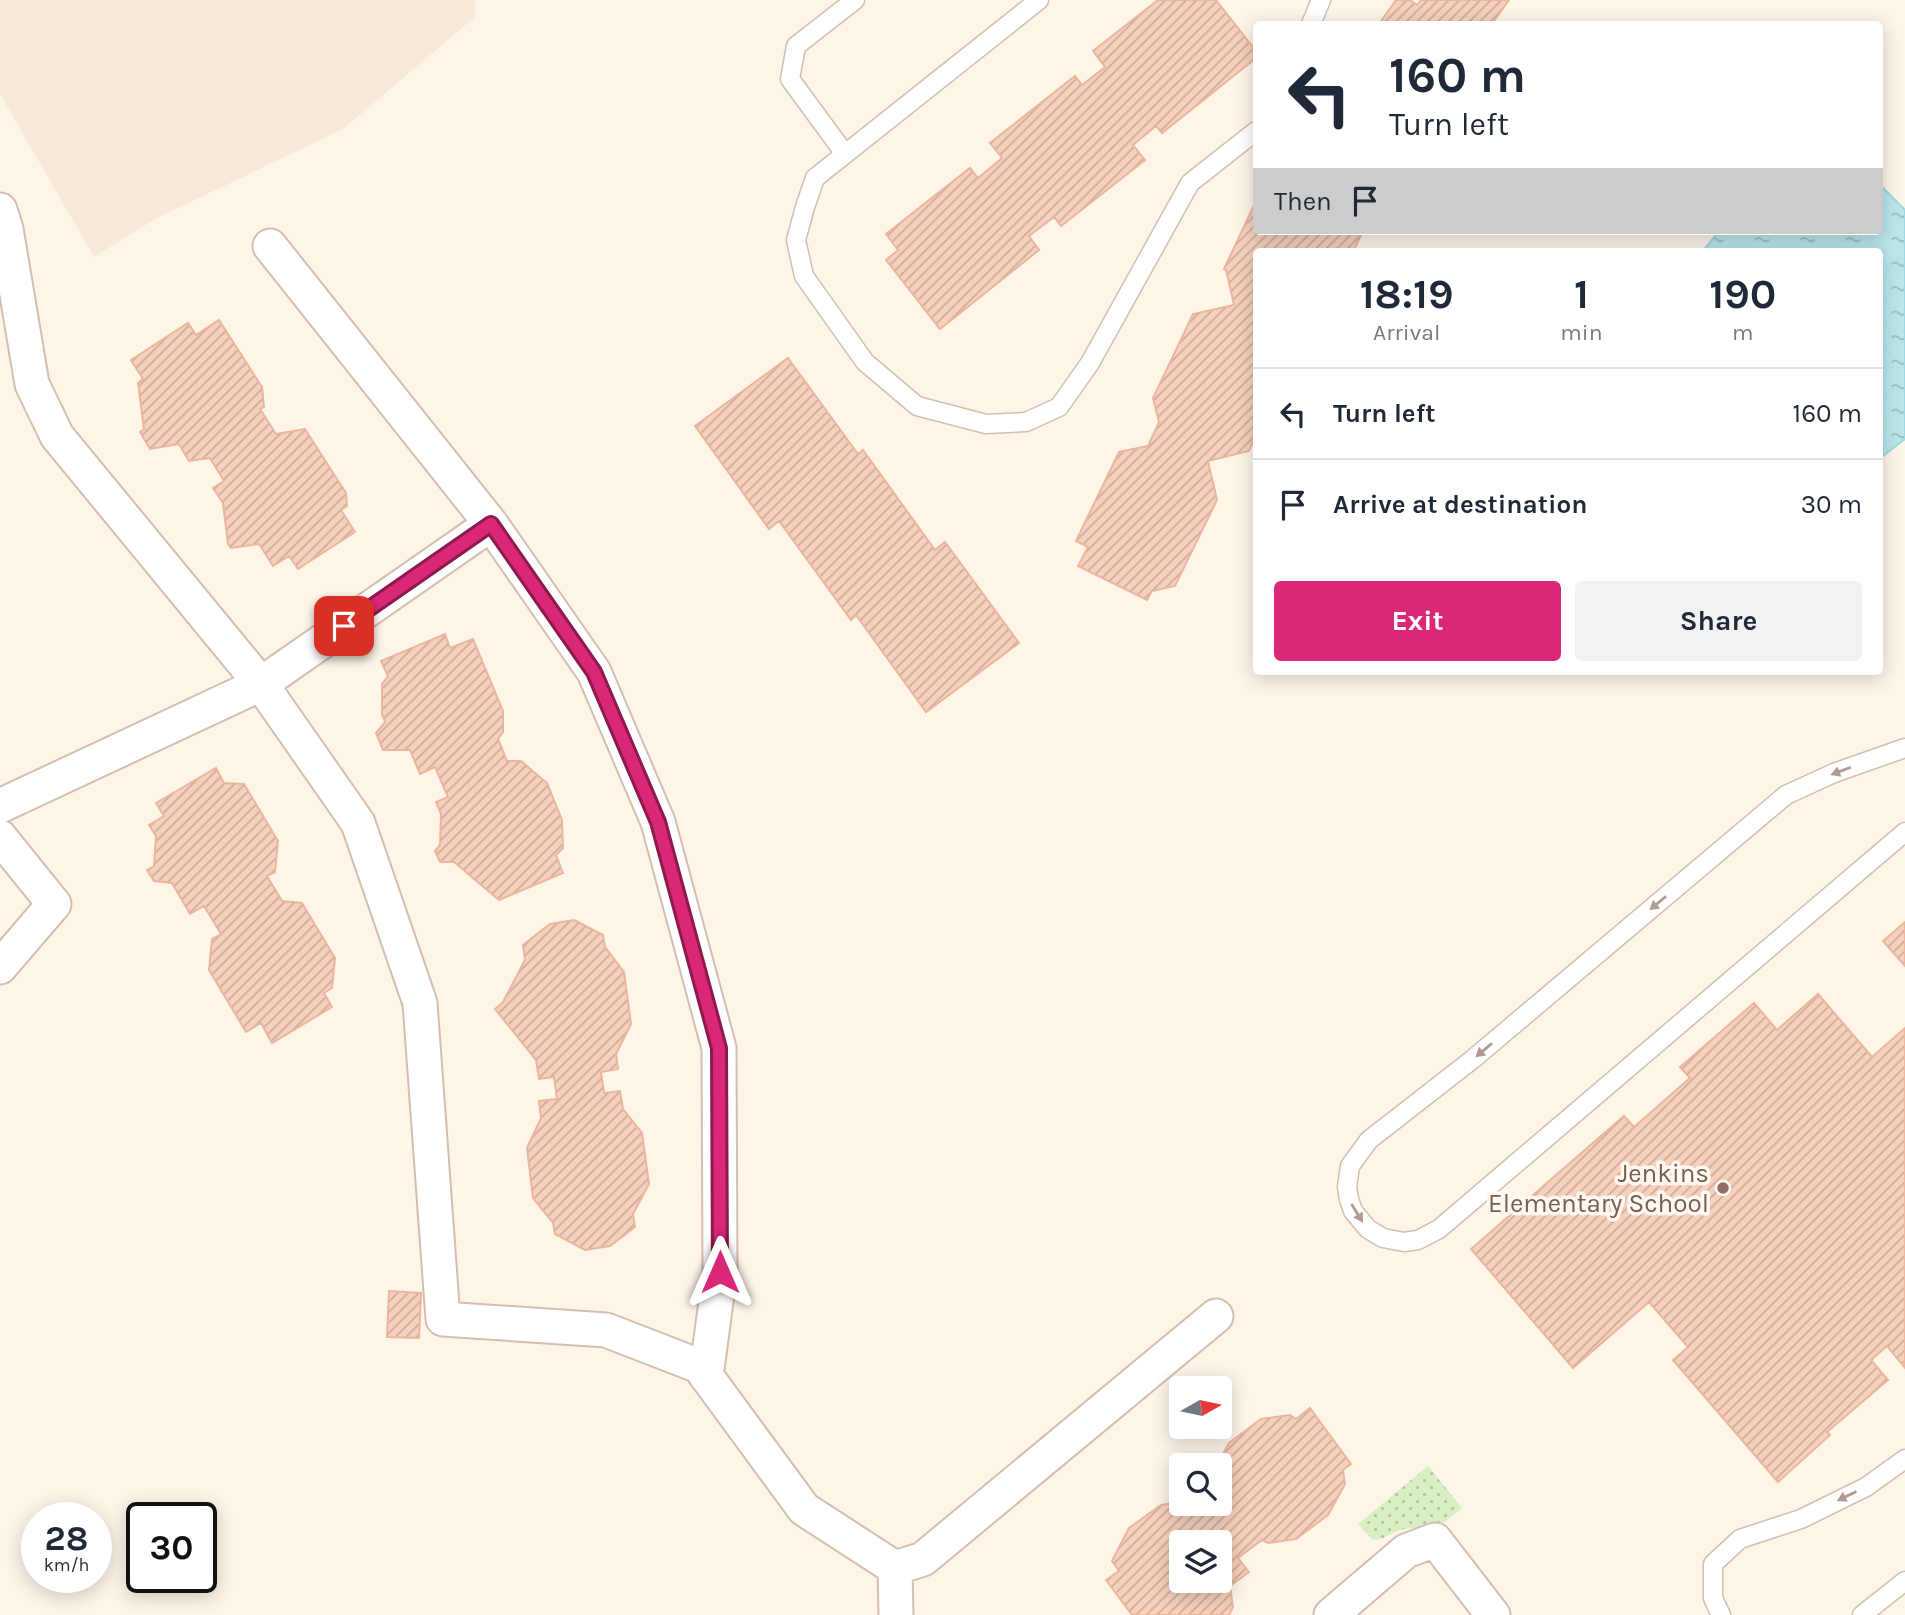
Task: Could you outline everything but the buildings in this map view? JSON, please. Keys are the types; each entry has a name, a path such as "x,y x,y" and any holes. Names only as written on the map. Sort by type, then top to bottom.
{"street":[{"path":"0,210 6,229 32,384 57,436 261,684 358,822 420,1003 443,1318 606,1330 699,1366 804,1509 895,1568"},
{"path":"270,246 491,524 594,672 658,822 719,1048 720,1272 706,1376"},
{"path":"0,806 261,684 491,524"},
{"path":"0,837 54,904 0,967"},
{"path":"895,1568 923,1559 1216,1316"},
{"path":"1331,1615 1406,1551 1435,1540 1493,1615"},
{"path":"895,1568 896,1615"}],"lane":[{"path":"845,154 790,79 796,46 855,0"},
{"path":"1039,0 815,178 804,207 796,240 804,276 865,362 917,406 986,424 1026,422 1059,407 1090,363 1190,183 1253,133"},
{"path":"1312,21 1321,0"},
{"path":"1905,748 1834,773 1786,795 1473,1059 1369,1140 1350,1166 1347,1187 1353,1211 1368,1229 1383,1238 1404,1242 1418,1240 1439,1229 1905,832"},
{"path":"1721,1615 1713,1598 1713,1564 1740,1539 1811,1514 1866,1487 1905,1459"},
{"path":"1862,1615 1905,1581"}],"shaded area":[{"path":"0,0 475,0 475,17 343,129 157,218 94,257 0,94"}],"green space":[{"path":"1428,1466 1462,1508 1436,1529 1404,1529 1373,1540 1358,1524"}],"water":[{"path":"1883,188 1905,210 1905,439 1883,456 1883,248 1705,248 1716,235 1883,235"}],"place":[{"name":"Jenkins Elementary School","path":"1723,1188"}],"route":[{"path":"344,626 491,524 594,672 658,822 719,1048 720,1272"}]}
